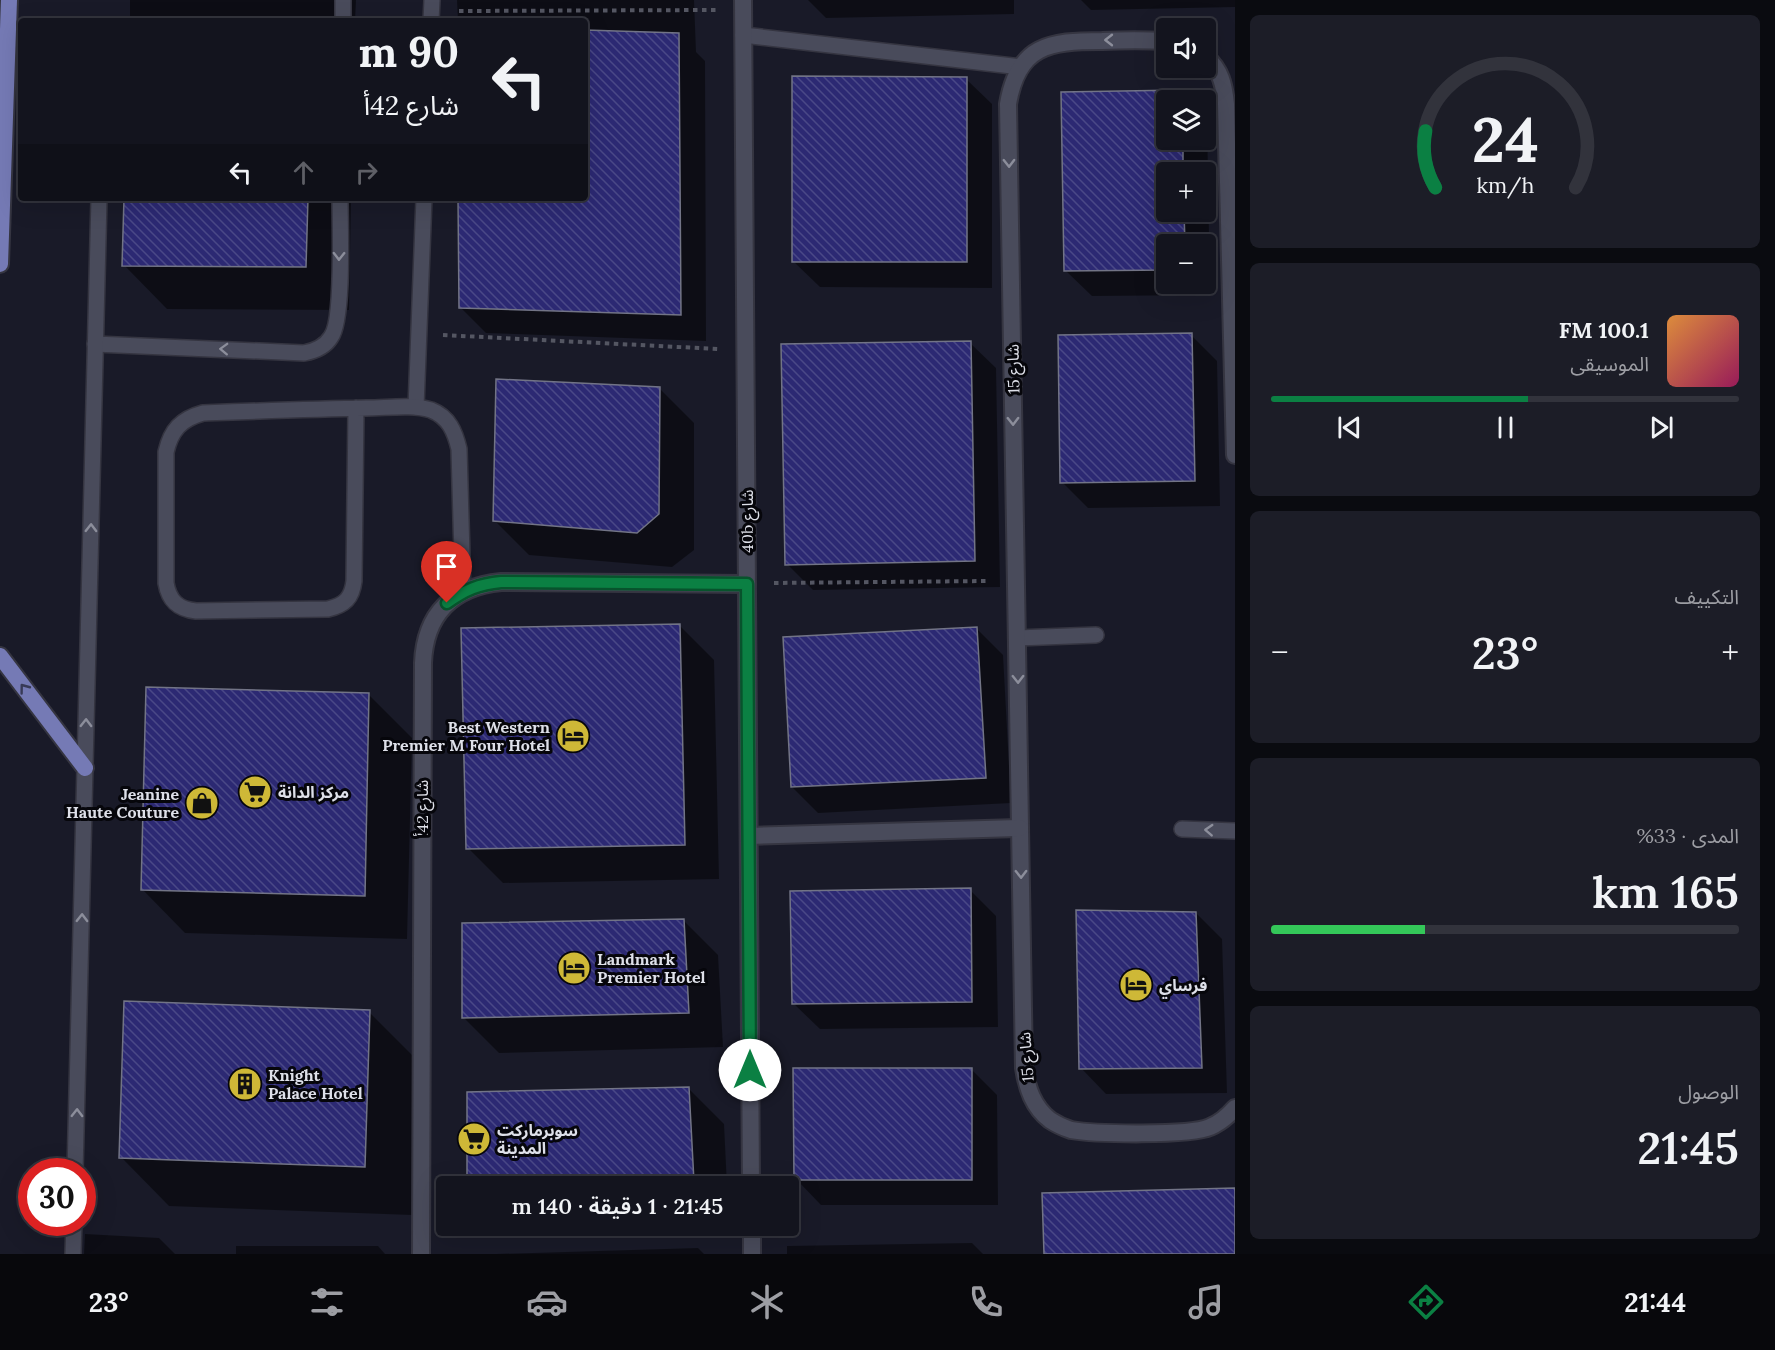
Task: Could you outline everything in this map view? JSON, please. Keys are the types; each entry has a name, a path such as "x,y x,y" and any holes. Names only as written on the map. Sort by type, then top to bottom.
{"main road":[{"path":"0,264 13,11"},
{"path":"0,656 85,768"}],"street":[{"name":"40b شارع","path":"743,5 751,1176"},
{"name":"شارع 15","path":"1156,41 1053,43 1035,52 1021,67 1011,85 1008,104 1024,1068 1027,1088 1036,1106 1051,1120 1069,1129 1089,1132 1190,1132 1209,1128 1227,1117 1235,1108"},
{"path":"1216,68 1224,83 1226,104 1235,455"},
{"name":"شارع 42أ","path":"421,1254 424,648 434,618 447,603 463,591 481,584 501,582 747,584"},
{"path":"749,836 1020,828"},
{"path":"752,1236 752,1254"}],"lane":[{"path":"343,0 343,18"},
{"path":"743,36 1021,67"},
{"path":"75,1158 99,201"},
{"path":"95,344 304,353 315,351 332,337 338,316 340,201"},
{"path":"416,407 424,201"},
{"path":"356,408 354,581 347,600 338,607 328,609 196,611 185,610 175,604 168,594 166,583 166,452 177,426 189,416 203,413 356,408 416,407 432,411 446,419 455,433 459,449 463,591"},
{"path":"1017,638 1096,636"},
{"path":"1182,829 1235,831"},
{"path":"73,1254 74,1236"}],"path":[{"path":"431,11 743,5"},
{"path":"419,333 746,350"},
{"path":"747,584 1016,581"}],"building":[{"path":"588,30 679,33 681,315 459,308 458,201 588,201"},
{"path":"792,76 967,77 967,262 792,262"},
{"path":"1156,90 1156,150 1183,150 1183,162 1156,162 1156,222 1184,222 1185,234 1156,234 1156,270 1064,271 1061,92"},
{"path":"124,201 308,201 306,267 122,266"},
{"path":"1192,333 1195,481 1060,483 1058,335"},
{"path":"971,341 975,561 785,565 781,344"},
{"path":"496,379 660,387 659,514 637,533 493,521"},
{"name":"Best Western Premier M Four Hotel","path":"680,624 685,845 466,849 461,628"},
{"path":"977,627 986,778 791,787 783,637"},
{"name":"مركز الدانة","path":"146,687 369,693 365,896 141,890"},
{"path":"971,888 972,1002 792,1004 790,891"},
{"path":"1076,910 1196,912 1202,1068 1079,1069"},
{"name":"Landmark Premier Hotel","path":"684,919 689,1013 462,1018 462,923"},
{"name":"Knight Palace Hotel","path":"124,1001 370,1010 365,1167 119,1158"},
{"path":"793,1068 972,1068 972,1180 799,1180 799,1176 794,1176"},
{"path":"689,1087 694,1176 467,1176 467,1092"},
{"path":"1235,1188 1235,1254 1044,1254 1042,1193"}],"place":[{"name":"Best Western Premier M Four Hotel","path":"573,736"},
{"name":"مركز الدانة","path":"255,792"},
{"name":"Jeanine Haute Couture","path":"202,803"},
{"name":"Landmark Premier Hotel","path":"574,968"},
{"name":"فرساي","path":"1136,985"},
{"name":"Knight Palace Hotel","path":"245,1084"},
{"name":"سوبرماركت المدينة","path":"474,1139"}],"route":[{"path":"447,603 463,591 481,584 501,582 747,584 750,1070"}]}
